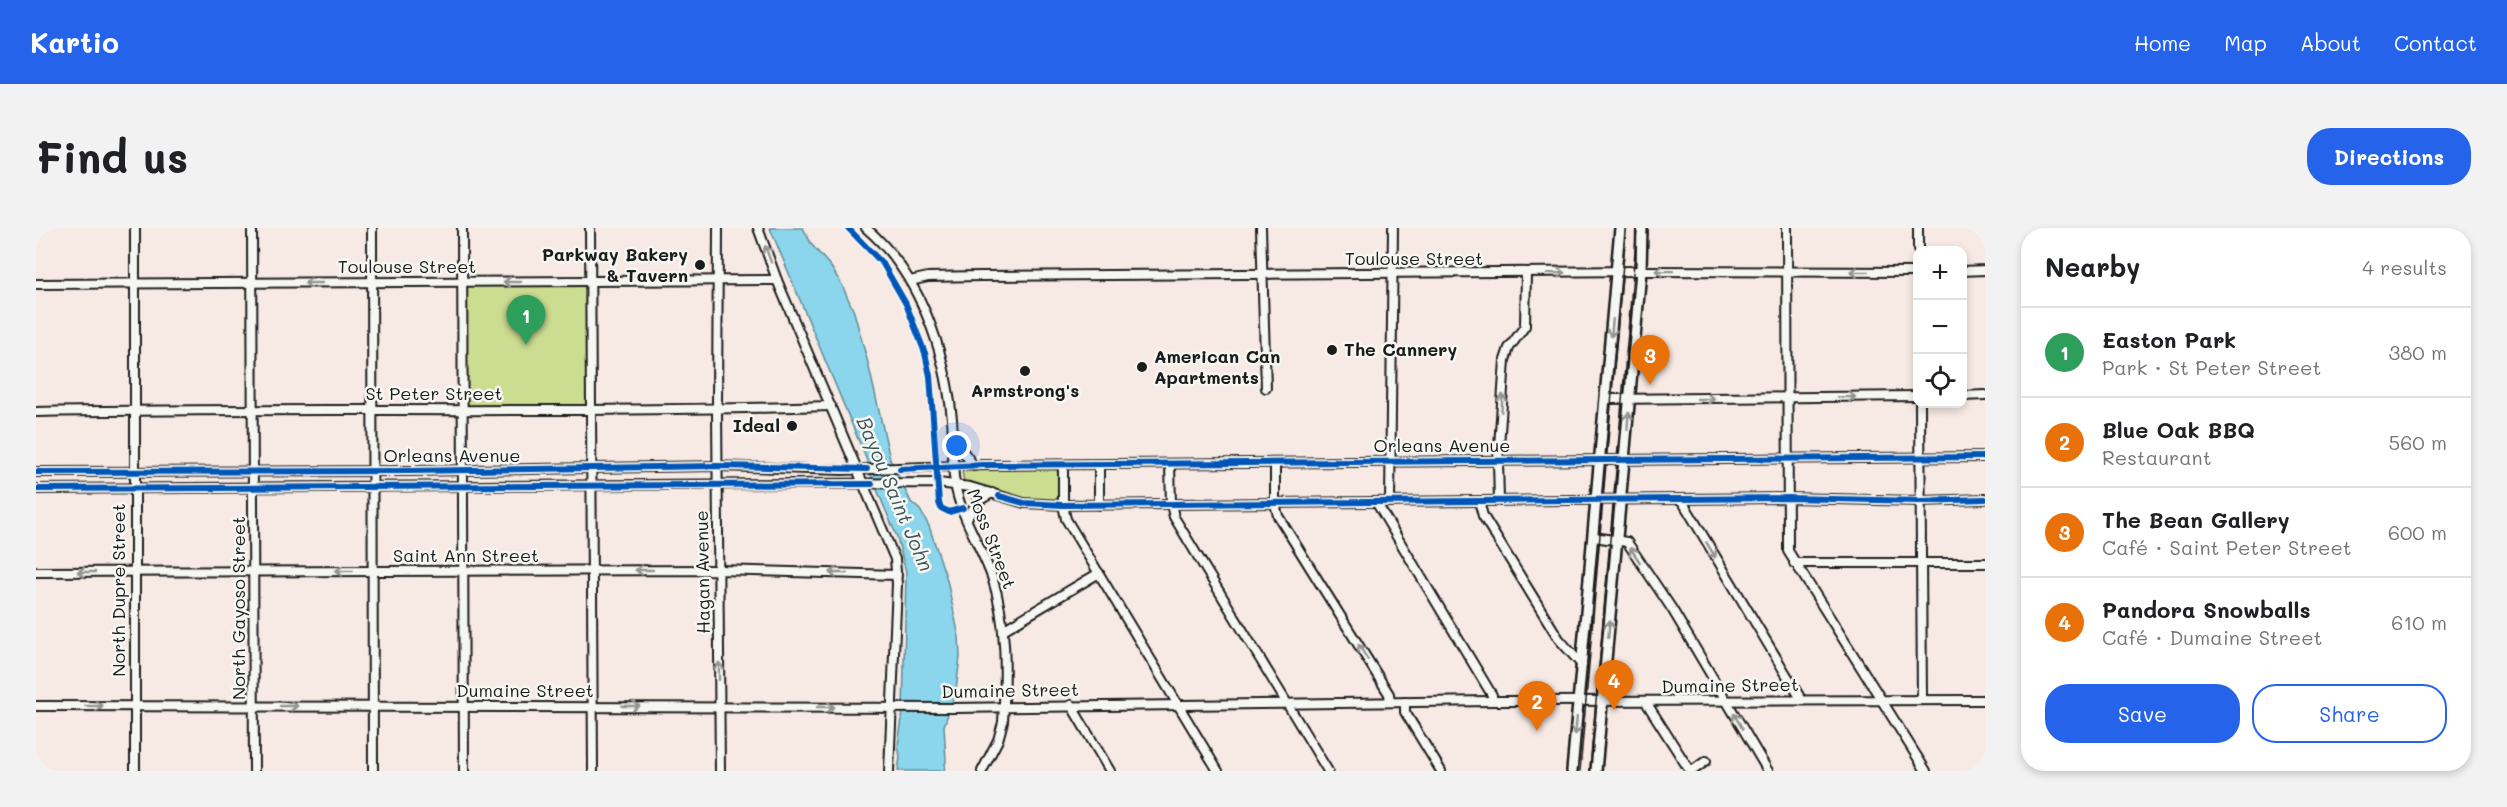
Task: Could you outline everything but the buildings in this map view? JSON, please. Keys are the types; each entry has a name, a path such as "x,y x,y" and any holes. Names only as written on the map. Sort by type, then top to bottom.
{"main road":[{"path":"1572,771 1620,228"},
{"path":"1596,771 1622,500 1641,271 1642,228"}],"street":[{"name":"North Dupre Street","path":"135,228 135,771"},
{"name":"North Gayoso Street","path":"252,228 254,771"},
{"path":"372,228 373,771"},
{"path":"462,228 464,771"},
{"path":"590,228 592,771"},
{"name":"Hagan Avenue","path":"718,228 717,484 720,771"},
{"path":"758,228 777,280 893,552 897,575 889,771"},
{"name":"Moss Street","path":"866,228 895,258 910,281 941,357 948,390 955,484 991,576 1000,608 1003,630 1002,730 982,771"},
{"path":"1261,228 1266,388"},
{"path":"1390,502 1393,228"},
{"path":"1787,228 1788,551 1835,622 1926,771"},
{"path":"1918,228 1918,246"},
{"path":"1967,271 1985,270"},
{"name":"Toulouse Street","path":"910,281 980,276 1641,271 1913,272"},
{"path":"1499,501 1498,461 1505,360 1509,348 1525,326 1526,273"},
{"name":"Toulouse Street","path":"36,284 777,280"},
{"path":"1967,396 1985,395"},
{"path":"1606,399 1913,396"},
{"name":"St Peter Street","path":"36,412 590,408 717,410 831,406"},
{"path":"1920,408 1922,700"},
{"path":"952,438 974,465"},
{"name":"Orleans Avenue","path":"36,472 462,471 717,466 900,469 974,465 1985,457"},
{"path":"1275,463 1275,503 1278,516 1389,694 1390,702"},
{"path":"1170,464 1171,504 1174,517 1328,771"},
{"path":"1064,465 1063,505 1066,519 1218,771"},
{"path":"1099,465 1099,505"},
{"name":"Orleans Avenue","path":"36,489 955,484 1024,503 1063,505 1788,498 1920,501 1985,499"},
{"path":"967,518 974,505 992,493"},
{"path":"1681,499 1800,699"},
{"path":"1479,501 1482,516 1559,639 1582,665"},
{"path":"1376,502 1492,694 1492,701"},
{"path":"1594,537 1627,542 1672,609 1768,771"},
{"path":"1794,563 1985,563"},
{"name":"Saint Ann Street","path":"36,572 718,570 897,575"},
{"path":"1003,630 1099,573"},
{"name":"Dumaine Street","path":"36,706 955,708 1492,701 1985,700"},
{"path":"1405,702 1405,712 1441,771"},
{"path":"1646,702 1691,771 1706,761"},
{"path":"1071,705 1110,771"}],"green space":[{"path":"590,281 590,408 462,409 462,282"},
{"path":"1056,469 1058,497 1056,500 1022,499 964,482 962,471"}],"water":[{"name":"Bayou Saint John","path":"770,228 803,228 812,245 831,267 842,285 854,312 890,459 911,502 920,510 929,526 947,580 959,637 960,657 956,690 944,726 946,760 944,771 898,771 900,757 898,745 903,712 906,572 897,537 868,463"}],"tram line":[{"path":"1580,771 1626,228"},
{"path":"1590,771 1637,228"}],"cycle path":[{"path":"848,228 883,264 906,304 925,353 930,376 939,503 941,508 949,512 963,508"},
{"path":"900,469 983,465 1985,457"},
{"path":"36,472 411,471 717,466 867,469"},
{"path":"36,489 872,484"},
{"path":"999,496 1024,503 1063,505 1788,498 1920,501 1985,499"}],"place":[{"name":"Parkway Bakery & Tavern","path":"700,265"},
{"name":"Easton Park","path":"526,345"},
{"name":"The Cannery","path":"1332,350"},
{"name":"American Can Apartments","path":"1142,367"},
{"name":"Armstrong's","path":"1025,371"},
{"name":"The Bean Gallery","path":"1650,385"},
{"name":"Ideal","path":"792,426"},
{"name":"Pandora Snowballs","path":"1614,710"},
{"name":"Blue Oak BBQ","path":"1537,731"}]}
